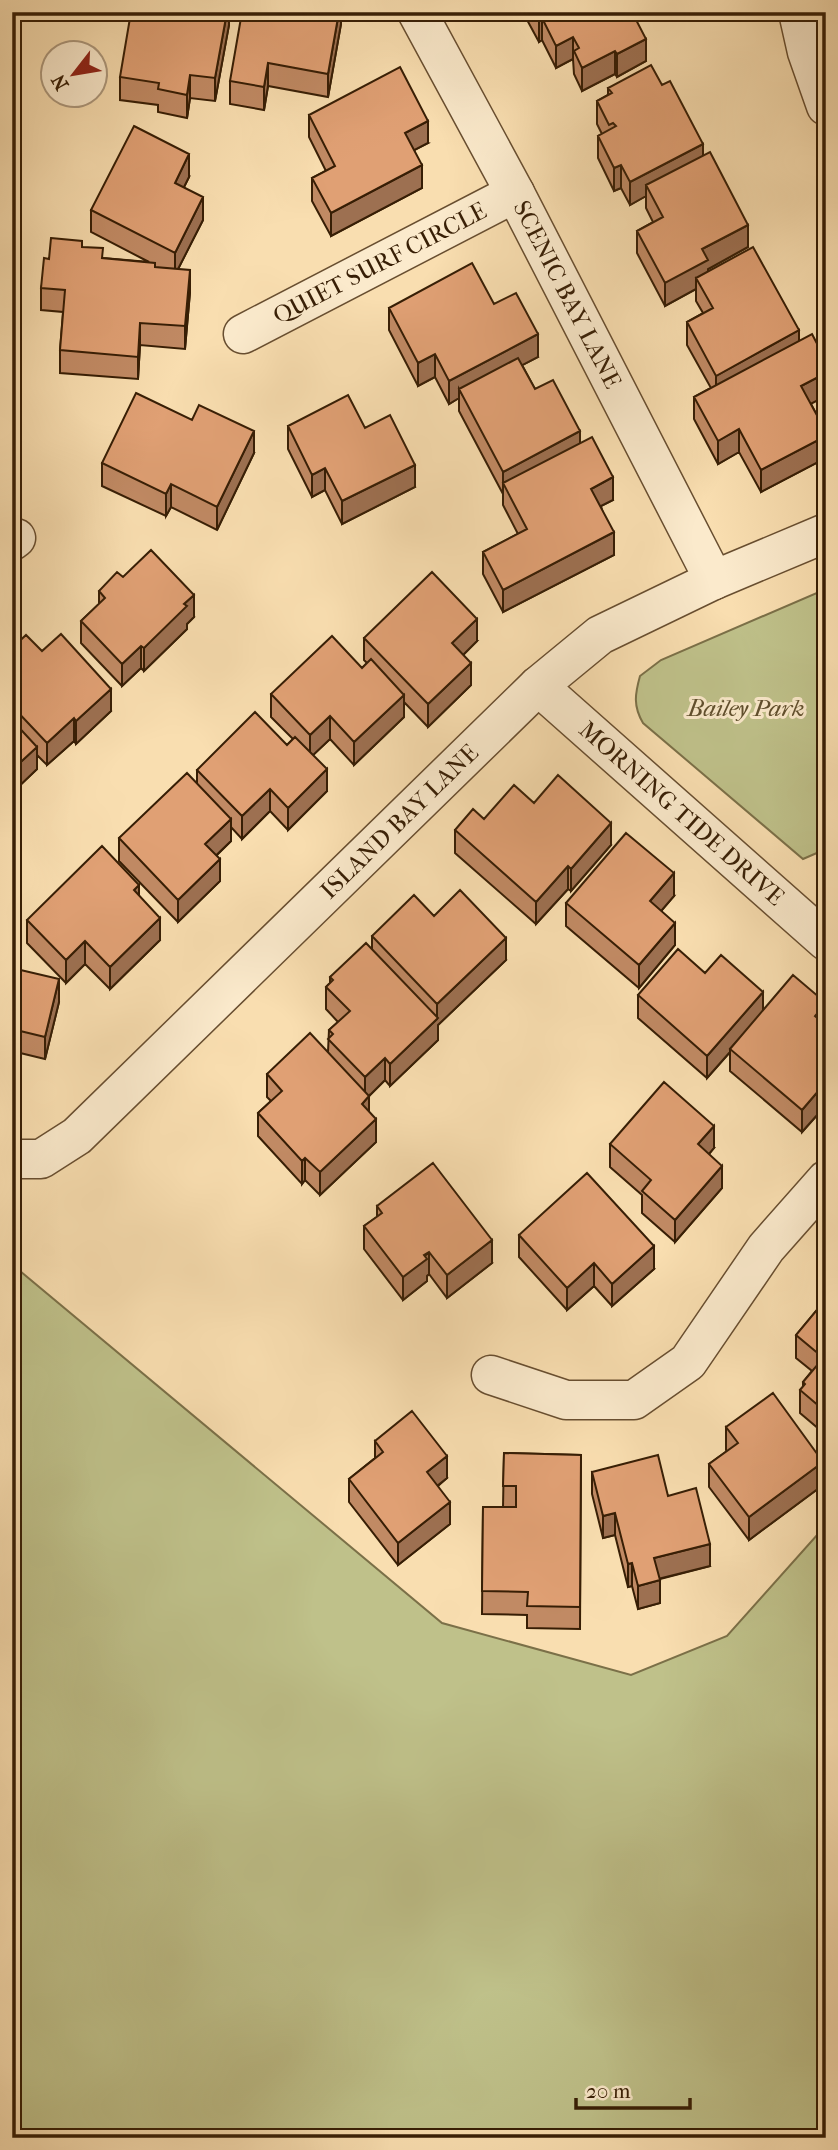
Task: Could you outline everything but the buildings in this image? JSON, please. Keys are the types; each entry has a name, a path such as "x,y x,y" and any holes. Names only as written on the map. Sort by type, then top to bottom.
{"street":[{"name":"SCENIC BAY LANE","path":"417,12 515,192 714,580"},
{"path":"798,12 807,52 826,106"},
{"name":"QUIET SURF CIRCLE","path":"243,334 515,192"},
{"name":"ISLAND BAY LANE","path":"12,1158 40,1159 78,1136 538,686 600,635 714,580 826,533"},
{"name":"MORNING TIDE DRIVE","path":"538,686 826,941"},
{"path":"491,1375 566,1400 634,1400 688,1362 766,1248 826,1180"}],"green space":[{"name":"Bailey Park","path":"826,589 826,849 803,859 643,723 636,705 636,694 640,676 661,660"},
{"path":"14,1266 442,1623 631,1675 727,1636 826,1525 826,2138 12,2138"}]}
